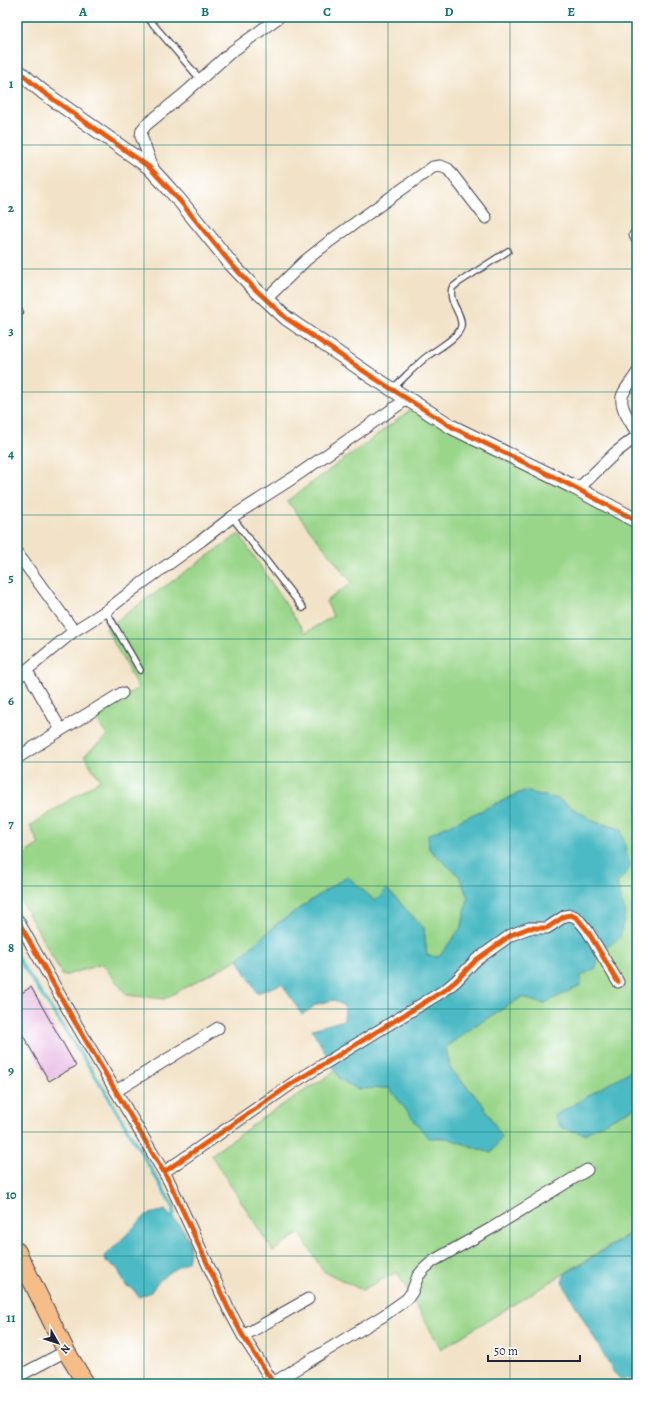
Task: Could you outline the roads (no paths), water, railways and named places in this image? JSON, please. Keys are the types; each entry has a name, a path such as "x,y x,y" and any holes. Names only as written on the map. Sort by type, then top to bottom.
{"main road":[{"path":"17,1252 66,1351 86,1384"}],"street":[{"path":"155,173 141,136 142,130 230,53 279,17"},
{"path":"17,70 44,92 149,167 180,201 232,265 265,300 286,318 407,399 452,427 578,489 637,521"},
{"path":"265,300 306,260 433,167 440,166 448,169 486,218"},
{"path":"637,373 621,397 621,404 637,433"},
{"path":"17,678 74,631 106,611 232,517 293,478 407,399"},
{"path":"578,489 615,453 637,436"},
{"path":"17,553 74,631"},
{"path":"27,671 61,730"},
{"path":"17,758 122,693"},
{"path":"164,1172 293,1083 445,990 476,960 510,935 519,931 529,928 547,928 565,916 572,915 577,918 587,930 618,982"},
{"path":"17,919 164,1172 228,1308 243,1336 273,1383 383,1316 407,1299 412,1292 418,1276 433,1261 492,1228 587,1170"},
{"path":"116,1091 218,1028"},
{"path":"243,1336 308,1299"},
{"path":"17,1377 66,1351"}],"lane":[{"path":"147,17 200,79"},
{"path":"392,389 425,358 453,338 460,331 462,324 452,300 452,288 508,251"},
{"path":"232,517 303,608"},
{"path":"106,611 140,670"}],"water":[{"path":"524,791 558,799 595,822 621,829 630,868 617,884 625,913 620,938 600,952 596,968 581,976 581,985 543,1004 522,997 476,1025 446,1047 450,1069 482,1103 502,1137 491,1153 447,1138 428,1138 389,1088 357,1089 340,1079 312,1029 344,1020 345,1007 334,1000 317,1004 302,1015 282,984 257,993 238,959 278,923 347,876 375,901 387,889 424,928 427,956 439,957 462,926 468,897 459,876 429,849 428,835"},
{"path":"637,1067 637,1106 584,1134 562,1128 554,1116"},
{"path":"165,1210 181,1227 188,1238 190,1252 188,1261 168,1273 157,1283 151,1292 139,1297 132,1288 126,1286 117,1268 106,1262 105,1256 146,1215"},
{"path":"635,1231 637,1232 637,1377 621,1380 614,1373 562,1282 565,1274"}],"waterway":[{"path":"17,957 102,1086 174,1208 173,1218"}]}
